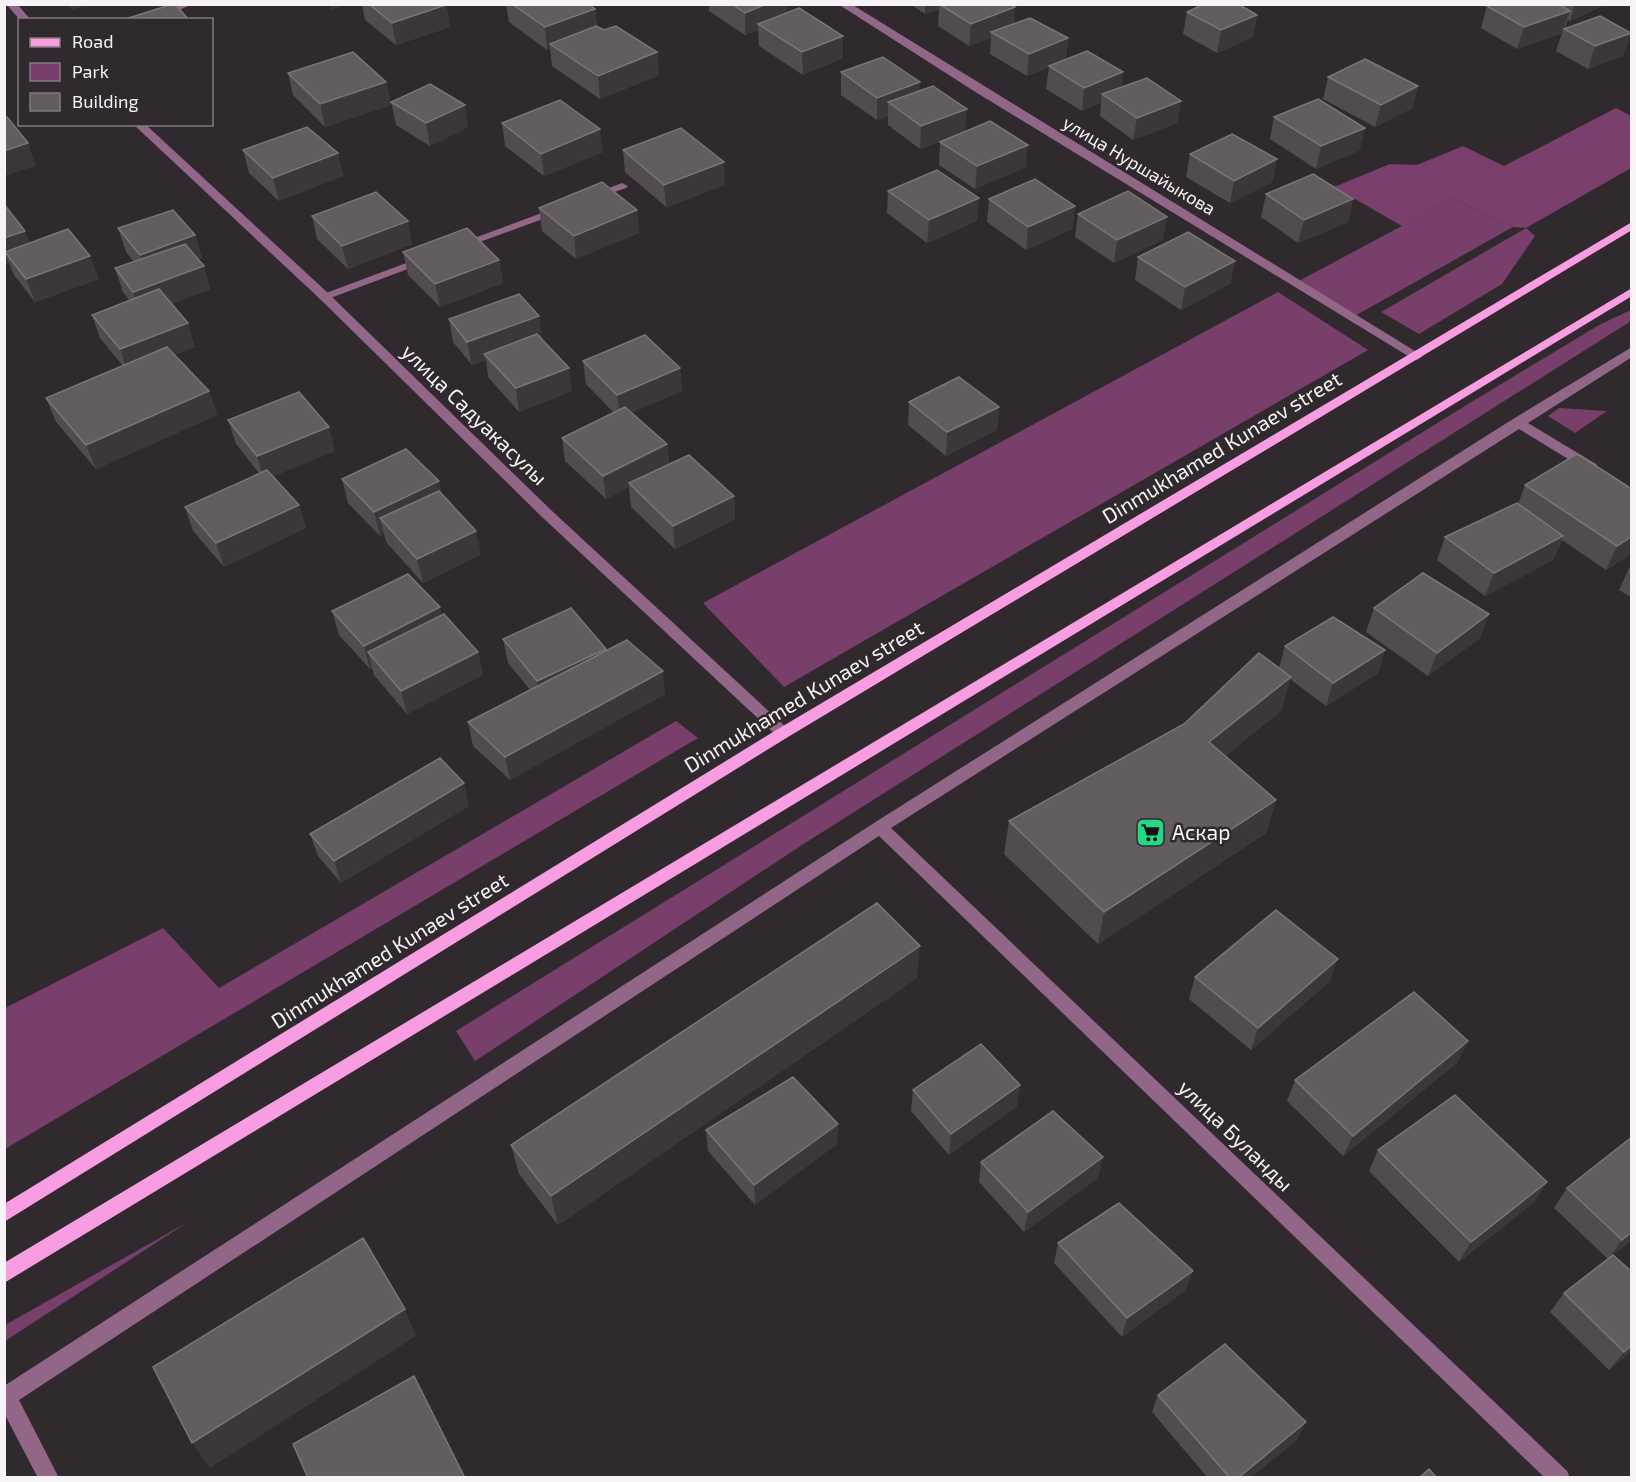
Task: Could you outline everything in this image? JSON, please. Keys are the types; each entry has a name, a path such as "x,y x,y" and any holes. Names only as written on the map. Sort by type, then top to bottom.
{"main road":[{"name":"Dinmukhamed Kunaev street","path":"4,1214 783,734 1417,356 1632,225"},
{"path":"4,1274 1632,291"}],"street":[{"path":"10,4 24,18"},
{"path":"151,18 188,4"},
{"name":"улица Нуршайыкова","path":"843,4 981,92 1417,356"},
{"name":"улица Садуакасулы","path":"140,126 324,296 547,514 783,734"},
{"path":"324,296 622,186"},
{"path":"49,1478 6,1398 880,827 1632,351"},
{"path":"1517,422 1604,475"},
{"name":"улица Буланды","path":"880,827 1560,1478"}],"green space":[{"path":"1454,198 1513,227 1353,317 1297,282"},
{"path":"1526,228 1535,236 1502,284 1419,334 1381,312"},
{"path":"1278,292 1368,350 784,687 703,603"},
{"path":"1631,310 1631,321 802,845 475,1061 456,1031 1455,412 1599,325"},
{"path":"1559,408 1607,411 1575,433 1548,416"},
{"path":"676,721 698,738 5,1149 5,1008 163,928 219,988"},
{"path":"188,1222 5,1341 5,1325"}],"shaded area":[{"path":"1616,108 1631,116 1631,168 1526,228 1513,227 1454,198 1402,226 1334,187 1390,164 1417,165 1463,146 1504,166"}],"building":[{"path":"175,4 187,18 128,18"},
{"path":"369,4 446,4 446,5 392,23"},
{"path":"512,4 589,4 595,9 545,27"},
{"path":"732,4 766,4 745,13"},
{"path":"939,4 1011,4 1015,7 971,24"},
{"path":"1204,4 1238,4 1257,15 1221,30 1187,12"},
{"path":"1492,4 1559,4 1570,11 1524,27 1487,6"},
{"path":"799,8 843,36 802,52 758,24"},
{"path":"1600,16 1631,33 1595,46 1564,29"},
{"path":"1030,18 1068,38 1029,54 991,32"},
{"path":"596,26 604,30 616,26 657,52 598,76 550,44"},
{"path":"1087,51 1123,72 1084,88 1049,66"},
{"path":"353,52 386,82 320,104 288,73"},
{"path":"883,57 920,82 877,98 841,72"},
{"path":"1365,59 1418,86 1381,105 1328,77"},
{"path":"1147,78 1181,101 1137,118 1102,94"},
{"path":"430,84 465,105 426,123 391,102"},
{"path":"933,86 967,109 921,126 888,102"},
{"path":"1318,99 1365,128 1321,146 1274,117"},
{"path":"560,100 600,129 541,154 502,123"},
{"path":"7,117 28,143 4,151 4,118"},
{"path":"990,121 1028,145 977,166 940,142"},
{"path":"307,127 338,153 273,178 243,150"},
{"path":"681,128 724,162 664,185 623,150"},
{"path":"1232,134 1277,159 1234,181 1190,154"},
{"path":"937,170 979,198 929,220 888,191"},
{"path":"1313,174 1353,199 1304,220 1266,194"},
{"path":"1035,179 1075,206 1028,227 989,199"},
{"path":"602,182 637,210 574,236 539,208"},
{"path":"1128,191 1167,217 1117,240 1078,214"},
{"path":"376,192 408,221 342,246 312,216"},
{"path":"4,204 25,231 4,238"},
{"path":"173,210 195,235 140,255 118,228"},
{"path":"467,228 499,260 435,284 403,252"},
{"path":"68,229 90,256 26,279 5,252"},
{"path":"1188,232 1235,261 1185,287 1138,257"},
{"path":"185,244 204,266 133,292 115,268"},
{"path":"159,289 188,323 120,349 92,315"},
{"path":"519,294 539,316 467,342 449,319"},
{"path":"537,334 569,368 516,388 484,354"},
{"path":"645,335 680,368 617,395 583,361"},
{"path":"167,347 209,391 86,445 46,398"},
{"path":"959,377 999,407 947,432 909,402"},
{"path":"299,392 329,427 257,456 228,420"},
{"path":"625,407 667,444 603,476 562,438"},
{"path":"406,449 439,481 374,512 342,479"},
{"path":"1577,454 1632,489 1632,536 1617,546 1525,485"},
{"path":"689,455 734,496 673,526 629,483"},
{"path":"267,470 299,505 216,543 185,507"},
{"path":"439,491 476,531 417,559 380,518"},
{"path":"1517,503 1563,536 1494,573 1445,537"},
{"path":"1423,573 1489,614 1437,653 1374,608"},
{"path":"408,574 440,607 364,646 332,611"},
{"path":"571,608 606,649 537,681 503,639"},
{"path":"444,614 478,652 401,691 368,652"},
{"path":"1333,617 1385,650 1333,683 1285,646"},
{"path":"627,640 663,671 505,757 468,722"},
{"path":"1259,653 1291,677 1209,742 1276,800 1104,912 1009,821 1184,724"},
{"path":"440,758 464,783 334,861 310,834"},
{"path":"877,903 920,946 551,1196 511,1145"},
{"path":"1276,910 1338,959 1258,1028 1195,977"},
{"path":"1414,992 1468,1041 1353,1136 1295,1080"},
{"path":"981,1044 1020,1085 951,1134 913,1090"},
{"path":"793,1077 838,1124 754,1185 706,1130"},
{"path":"1455,1095 1547,1182 1471,1242 1378,1150"},
{"path":"1053,1111 1103,1157 1028,1212 981,1162"},
{"path":"1632,1137 1632,1232 1622,1240 1567,1188"},
{"path":"1119,1203 1193,1271 1127,1318 1058,1243"},
{"path":"363,1238 405,1309 192,1443 153,1367"},
{"path":"1613,1255 1632,1272 1632,1345 1624,1352 1564,1293"},
{"path":"1225,1344 1306,1422 1238,1478 1230,1478 1158,1395"},
{"path":"414,1376 465,1478 308,1478 293,1444"},
{"path":"1429,1469 1437,1478 1419,1478"}],"place":[{"name":"Аскар","path":"1151,833"}]}
